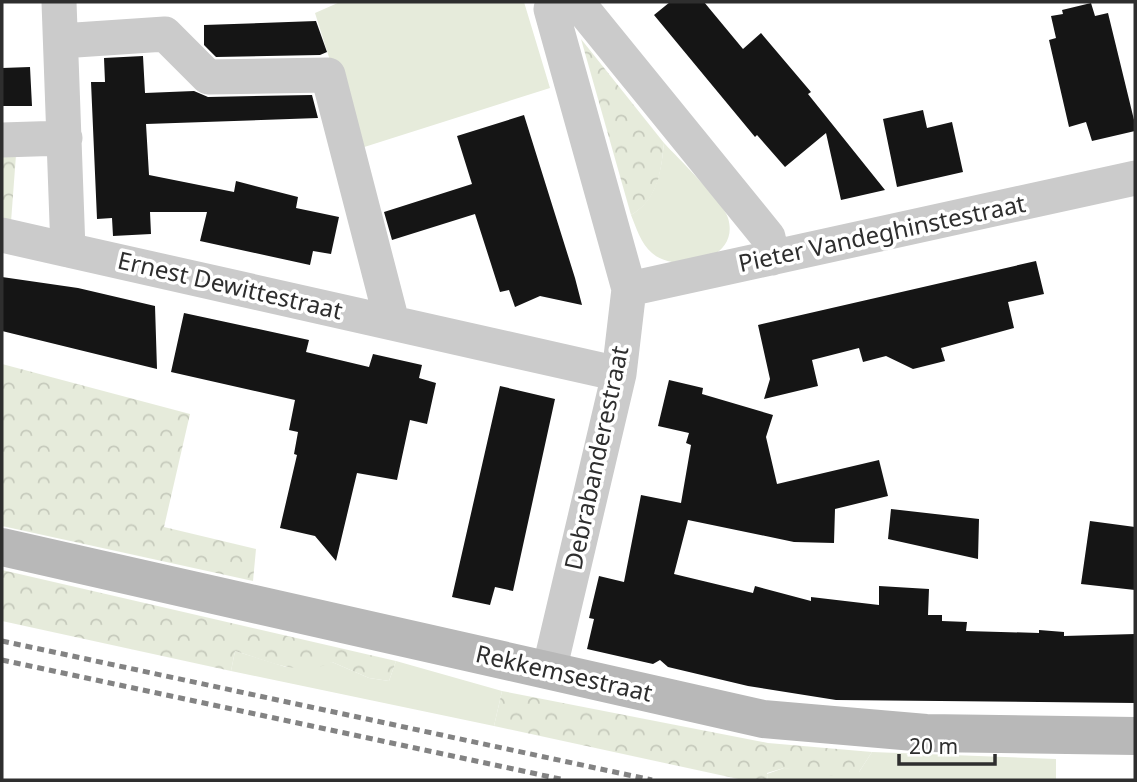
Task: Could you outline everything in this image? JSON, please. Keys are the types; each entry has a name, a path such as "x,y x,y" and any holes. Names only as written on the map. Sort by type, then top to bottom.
{"street":[{"path":"59,2 68,250"},
{"name":"Debrabanderestraat","path":"549,671 619,374 629,289 551,9 554,2"},
{"path":"577,2 768,237 772,258"},
{"path":"61,41 165,34 208,77 328,75 392,323"},
{"path":"2,140 65,138"},
{"name":"Pieter Vandeghinstestraat","path":"629,289 1135,178"},
{"name":"Ernest Dewittestraat","path":"2,235 619,374"},
{"name":"Rekkemsestraat","path":"2,547 763,719 926,733 1135,736"}],"green space":[{"path":"340,2 524,2 550,88 358,149 315,13"},
{"path":"581,39 664,143 653,193 640,209 631,215"},
{"path":"664,143 709,191 728,218 729,232 725,244 704,260 676,263 663,260 648,249 631,215 647,202 652,193 659,175"},
{"path":"2,155 16,155 11,222 2,220"},
{"path":"2,364 190,414 164,527 256,549 253,581 2,526"},
{"path":"2,570 396,661 389,681 369,678 332,662 296,668 235,651 231,671 2,621"},
{"path":"235,651 286,667 332,662 369,678 389,681 396,661 502,691 494,726 231,671"},
{"path":"502,691 768,743 872,752 859,772 848,775 830,776 784,768 767,773 768,780 743,780 494,726"},
{"path":"872,752 1056,759 1056,780 768,780 767,774 784,768 859,772"}],"building":[{"path":"670,2 704,2 743,49 761,33 811,92 808,94 885,190 841,200 826,133 785,167 757,135 755,137 654,15"},
{"path":"1091,3 1095,16 1108,13 1135,124 1135,131 1092,141 1086,122 1069,127 1049,40 1056,38 1051,16 1063,14 1062,10"},
{"path":"316,21 327,52 320,55 216,57 204,45 204,25"},
{"path":"143,56 145,93 194,91 208,97 312,95 318,118 146,124 149,175 234,192 236,181 298,197 296,208 339,217 331,254 313,251 310,265 200,241 207,212 150,212 151,234 113,236 112,218 97,219 91,82 105,82 104,58"},
{"path":"30,67 32,106 2,106 2,68"},
{"path":"923,110 927,128 952,122 963,172 897,187 883,119"},
{"path":"524,115 582,305 540,296 515,307 509,290 500,292 475,214 392,240 384,212 472,184 457,136"},
{"path":"1036,261 1044,294 1008,302 1014,328 941,348 945,361 913,369 886,356 863,362 859,348 812,360 818,386 764,399 770,379 758,325"},
{"path":"2,277 78,288 155,306 157,369 2,331"},
{"path":"184,313 309,340 306,352 369,367 373,354 422,365 419,378 436,383 427,424 410,420 397,480 357,473 336,561 315,536 280,528 297,455 294,454 298,432 289,430 295,400 171,372"},
{"path":"669,380 703,388 702,394 773,415 766,437 777,484 879,460 888,496 835,509 834,543 794,542 688,520 674,574 753,593 755,586 811,601 811,597 879,605 879,586 929,589 928,615 942,615 942,621 967,622 966,631 1039,633 1039,630 1064,632 1064,636 1135,634 1135,703 836,700 748,686 668,667 660,660 653,664 587,649 594,619 589,618 599,576 624,582 641,495 681,503 691,445 686,443 689,433 658,426"},
{"path":"500,386 555,399 513,591 495,587 490,605 452,597"},
{"path":"891,509 979,519 978,559 888,539"},
{"path":"1090,521 1135,527 1135,590 1081,584"}],"railway":[{"path":"2,641 652,780"},
{"path":"2,660 565,780"}]}
